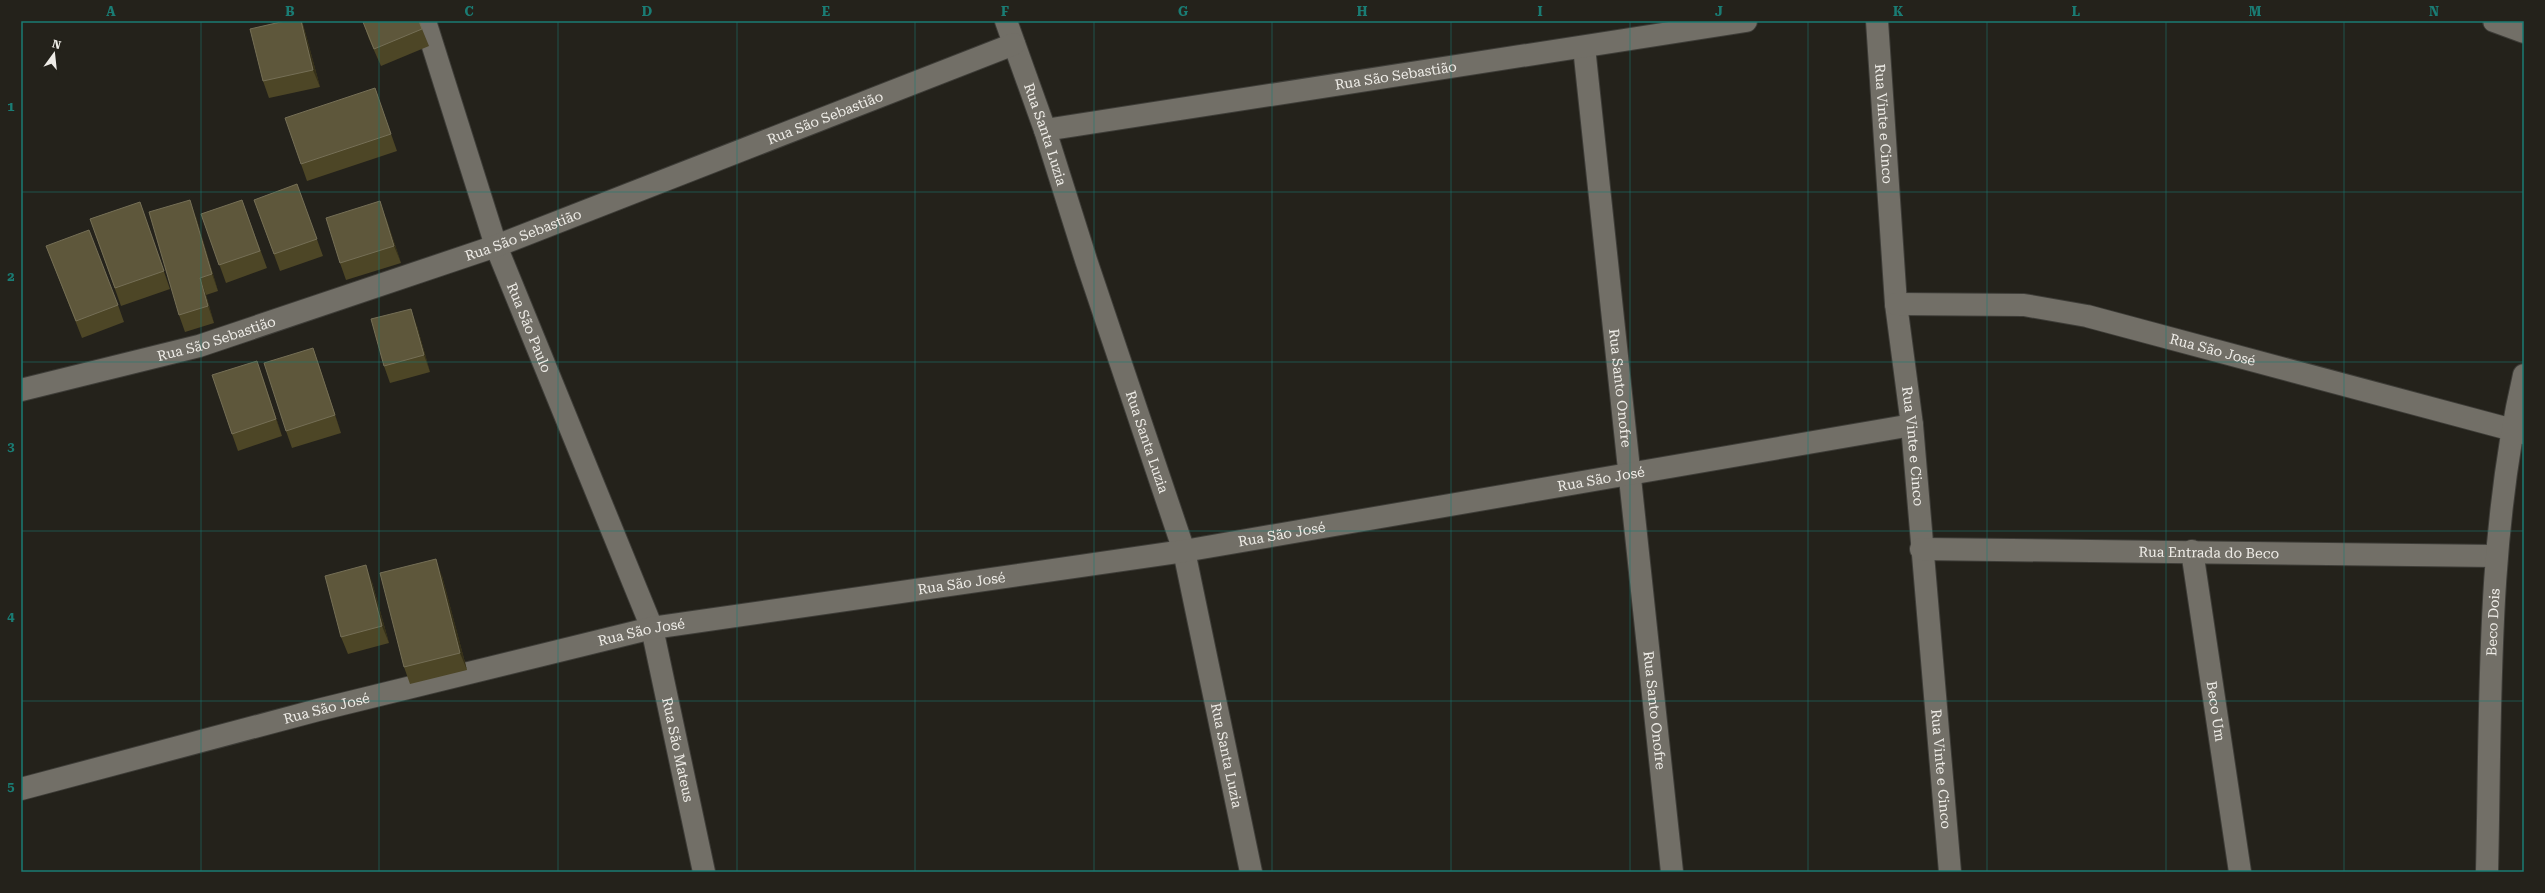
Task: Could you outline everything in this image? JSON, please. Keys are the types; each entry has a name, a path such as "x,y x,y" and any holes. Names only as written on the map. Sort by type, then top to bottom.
{"street":[{"name":"Rua São Paulo","path":"425,21 496,246 652,628"},
{"name":"Rua Santa Luzia","path":"1006,21 1045,130 1086,260 1184,551 1251,872"},
{"name":"Rua São Sebastião","path":"1045,130 1746,21"},
{"name":"Rua Vinte e Cinco","path":"1877,21 1896,304 1912,425 1921,549 1950,872"},
{"path":"2494,21 2524,32"},
{"name":"Rua São Sebastião","path":"21,390 199,346 496,246 1014,44"},
{"name":"Rua Santo Onofre","path":"1584,47 1672,872"},
{"name":"Rua São José","path":"1896,304 2024,304 2087,316 2518,431"},
{"name":"Beco Dois","path":"2486,872 2496,556 2518,431 2524,375"},
{"name":"Rua São José","path":"21,789 318,710 652,628 1184,551 1912,425"},
{"name":"Rua Entrada do Beco","path":"1921,549 2192,551 2496,556"},
{"name":"Beco Um","path":"2192,551 2240,872"},
{"name":"Rua São Mateus","path":"652,628 704,872"}],"building":[{"path":"285,21 301,21 313,70 263,81 250,29"},
{"path":"419,21 422,29 374,49 363,22"},
{"path":"375,88 391,134 301,164 285,118"},
{"path":"297,184 317,239 274,254 254,200"},
{"path":"190,200 212,274 200,278 208,306 179,315 149,212"},
{"path":"242,200 260,251 219,265 201,214"},
{"path":"380,201 394,246 340,263 326,218"},
{"path":"140,202 164,271 115,288 90,219"},
{"path":"89,230 118,305 76,321 46,246"},
{"path":"411,309 424,355 384,366 371,319"},
{"path":"313,348 335,415 286,431 264,363"},
{"path":"257,361 276,419 232,434 212,375"},
{"path":"436,559 460,653 404,667 380,573"},
{"path":"366,565 382,626 341,637 325,576"}]}
